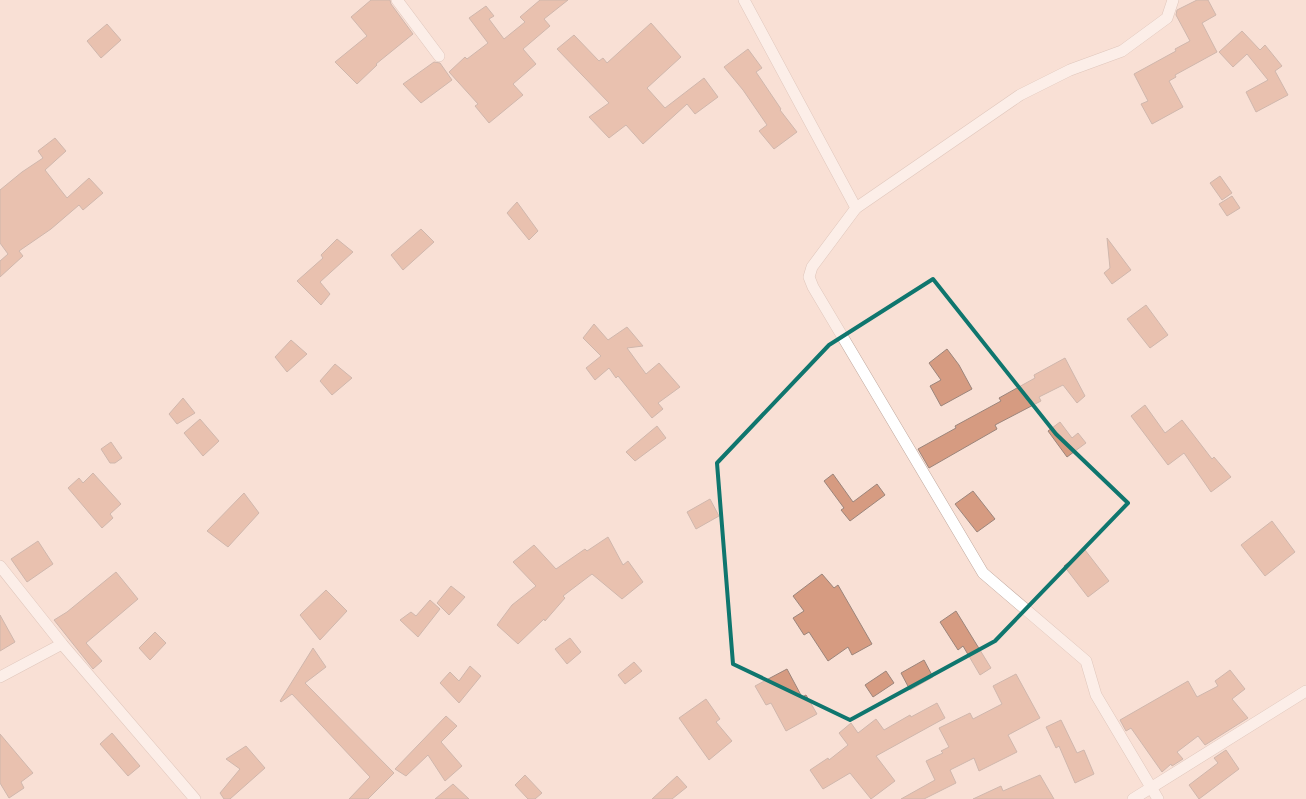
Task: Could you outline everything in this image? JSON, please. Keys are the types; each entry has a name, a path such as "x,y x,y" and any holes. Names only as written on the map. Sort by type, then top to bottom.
{"street":[{"path":"396,0 440,56"},
{"path":"744,0 856,208"},
{"path":"1158,799 1096,695 1086,661 983,573 808,277 812,266 856,208 1020,95 1070,70 1122,51 1167,18 1173,0"},
{"path":"0,566 62,644 195,799"},
{"path":"0,678 62,644"},
{"path":"1133,799 1306,691"}],"highlighted area":[{"path":"933,279 1056,434 1128,503 995,641 850,720 733,664 717,463 829,345"}],"building":[{"path":"371,0 390,0 413,34 376,64 357,84 335,62 367,36 351,17"},
{"path":"540,0 568,0 544,19 550,26 523,49 536,64 513,84 523,95 489,123 475,106 478,104 449,72 465,57 467,59 488,43 469,18 486,6 494,16 489,19 504,39 525,22 520,17"},
{"path":"1197,0 1208,0 1216,15 1202,23 1217,52 1175,75 1176,77 1169,81 1183,107 1152,124 1141,104 1148,101 1134,74 1176,51 1175,49 1190,41 1176,15 1177,10"},
{"path":"651,23 681,57 647,88 665,108 704,78 718,97 695,114 687,104 643,144 626,125 609,138 589,117 609,103 557,49 574,35 599,61 603,58 607,63"},
{"path":"107,24 121,40 101,58 87,41"},
{"path":"1242,31 1260,50 1265,45 1282,66 1275,71 1288,95 1256,112 1246,92 1268,80 1247,54 1233,67 1219,52"},
{"path":"748,49 762,68 756,72 780,110 797,132 774,149 759,131 767,125 743,90 724,67"},
{"path":"434,62 440,63 452,80 421,103 403,84"},
{"path":"55,138 66,151 45,170 67,198 89,178 103,193 83,210 79,205 51,229 19,251 23,256 0,277 0,261 8,254 0,243 0,190 43,158 38,151"},
{"path":"1220,176 1232,193 1222,200 1210,183"},
{"path":"1232,196 1240,208 1227,216 1219,204"},
{"path":"517,202 538,231 529,240 507,213"},
{"path":"421,229 434,242 403,270 391,255"},
{"path":"1107,238 1131,270 1112,284 1104,273 1110,268"},
{"path":"337,239 353,252 320,282 330,294 321,305 297,281 323,258 321,255"},
{"path":"1146,305 1168,335 1150,348 1127,319"},
{"path":"594,324 608,340 627,327 643,346 627,348 646,374 659,363 680,387 658,403 663,409 652,418 618,376 616,378 609,368 595,380 586,368 601,356 583,338"},
{"path":"291,340 307,354 287,372 275,357"},
{"path":"947,349 959,365 972,389 941,406 930,386 941,380 929,363"},
{"path":"1065,358 1085,396 1077,403 1063,385 1039,397 1041,401 995,425 997,429 929,468 918,449 1001,401 999,398 1035,378 1034,375"},
{"path":"335,364 352,378 332,395 320,381"},
{"path":"183,398 195,413 177,424 169,414"},
{"path":"1145,405 1165,433 1182,420 1212,459 1214,457 1231,477 1211,492 1184,453 1168,465 1131,416"},
{"path":"200,419 219,441 203,456 184,433"},
{"path":"1060,422 1072,438 1078,433 1086,443 1067,457 1048,431"},
{"path":"657,426 666,438 635,461 626,452"},
{"path":"111,442 122,458 115,463 110,463 101,449"},
{"path":"93,473 121,504 110,514 113,518 102,528 68,488 79,478 83,483"},
{"path":"833,474 853,502 877,484 885,495 850,521 841,510 844,508 824,481"},
{"path":"973,491 995,519 977,532 955,504"},
{"path":"244,493 259,513 228,547 207,531"},
{"path":"710,499 719,516 696,529 687,512"},
{"path":"1272,521 1295,552 1265,576 1241,545"},
{"path":"608,537 623,565 628,561 643,582 622,599 592,574 563,596 565,598 545,621 544,619 518,644 497,625 512,605 536,586 513,562 534,545 556,569 585,549 587,551"},
{"path":"38,541 53,564 27,582 11,559"},
{"path":"1085,550 1109,581 1088,597 1064,566"},
{"path":"116,572 138,599 86,643 102,661 93,669 54,620 67,612"},
{"path":"822,574 834,588 838,585 872,644 852,655 848,647 828,661 809,632 804,635 793,618 804,611 793,596"},
{"path":"451,586 465,597 449,615 437,603"},
{"path":"326,590 347,611 320,640 300,615"},
{"path":"430,600 440,609 418,637 400,620 411,612 416,616"},
{"path":"956,611 991,668 980,675 963,646 958,650 940,622"},
{"path":"0,615 15,642 0,651"},
{"path":"155,632 166,643 150,660 139,648"},
{"path":"570,638 581,652 567,664 555,649"},
{"path":"313,648 326,667 305,683 394,773 368,799 349,799 370,777 292,694 280,701"},
{"path":"924,660 933,677 910,690 901,673"},
{"path":"634,662 642,671 625,684 618,675"},
{"path":"470,666 481,676 459,703 440,683 450,672 459,681"},
{"path":"787,669 802,697 806,695 817,714 786,731 771,703 766,705 755,686"},
{"path":"1230,670 1245,689 1232,699 1248,718 1205,745 1198,736 1177,752 1183,759 1172,766 1171,764 1162,772 1131,728 1126,731 1120,720 1188,681 1197,697 1218,686 1215,681"},
{"path":"886,671 894,683 873,697 865,685"},
{"path":"1016,674 1040,718 1008,735 1017,752 979,771 974,758 950,770 956,783 924,799 901,799 935,780 926,761 943,753 941,751 949,747 939,728 970,713 973,719 1002,704 993,686"},
{"path":"706,699 720,719 716,722 732,741 709,760 679,718"},
{"path":"937,703 945,718 876,756 895,781 871,799 850,773 823,789 810,770 828,758 829,760 848,745 839,733 851,723 858,733 876,719 884,730 910,715 911,717"},
{"path":"446,716 457,726 441,742 462,766 445,781 428,755 406,776 395,769"},
{"path":"1061,720 1077,753 1084,750 1094,774 1075,783 1059,746 1056,748 1046,727"},
{"path":"112,733 140,766 128,776 100,744"},
{"path":"0,734 33,773 21,782 24,788 9,798 0,783"},
{"path":"246,746 265,768 230,799 224,799 220,793 240,769 226,759"},
{"path":"1226,750 1239,769 1199,799 1189,785 1218,763 1214,758"},
{"path":"525,775 542,793 535,799 528,799 515,785"},
{"path":"1040,775 1054,799 973,799 1001,786 1003,791"},
{"path":"677,776 687,787 672,799 652,799"},
{"path":"453,784 469,799 435,799"}]}
